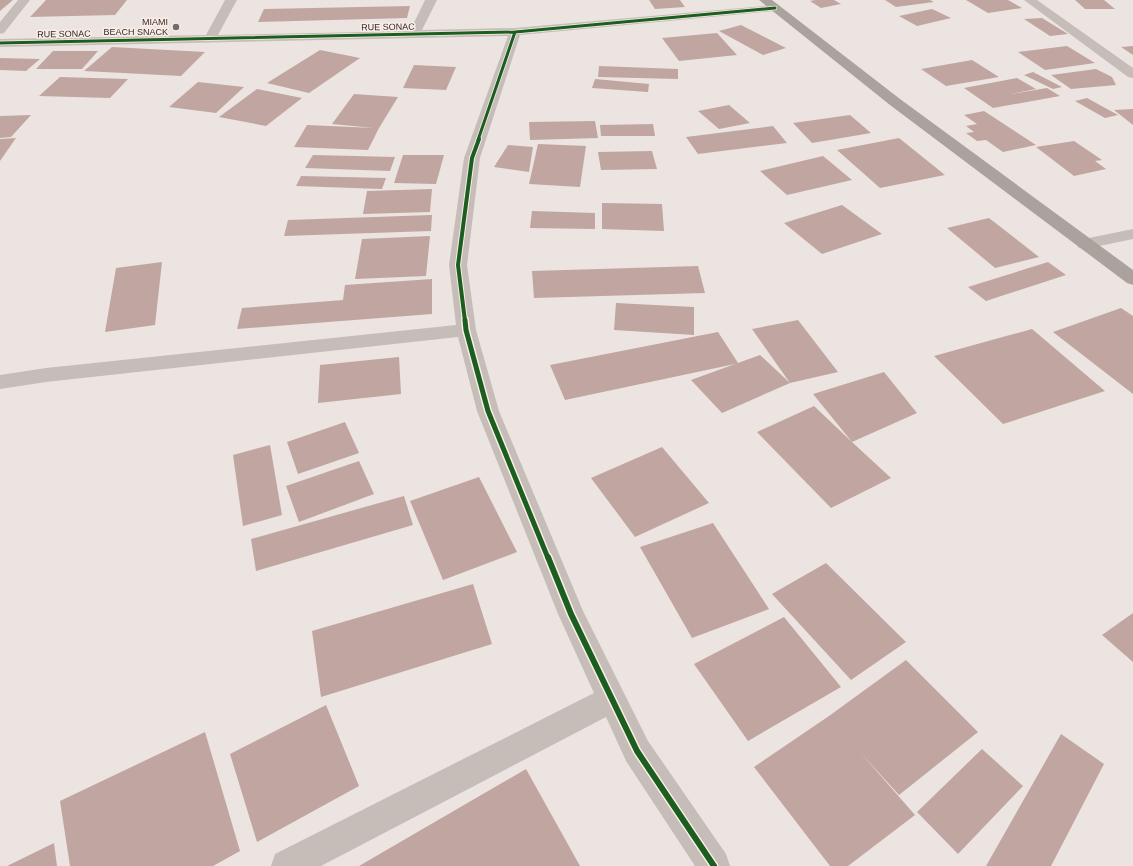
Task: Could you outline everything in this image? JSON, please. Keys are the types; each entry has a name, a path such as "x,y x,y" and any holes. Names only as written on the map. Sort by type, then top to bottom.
{"main road":[{"path":"770,4 895,102 1133,279"}],"street":[{"path":"0,30 24,0"},
{"path":"210,38 231,0"},
{"path":"414,35 431,0"},
{"path":"1030,0 1133,74"},
{"name":"RUE SONAC","path":"0,43 515,32 623,23 770,4"},
{"path":"515,32 472,158 458,265 466,330 488,411 571,614 637,751 714,866"},
{"path":"1085,244 1133,234"},
{"path":"0,382 54,374 466,330"},
{"path":"287,866 611,699"}],"building":[{"path":"0,0 13,0 0,11"},
{"path":"46,0 127,0 115,15 30,17"},
{"path":"649,0 680,0 685,7 655,9"},
{"path":"834,0 841,4 821,8 810,1"},
{"path":"885,0 930,0 934,2 896,7"},
{"path":"966,0 1008,0 1022,8 988,13"},
{"path":"1075,0 1104,0 1115,9 1085,9"},
{"path":"410,6 407,18 258,22 264,9"},
{"path":"932,9 951,18 917,26 899,16"},
{"path":"1042,18 1068,34 1050,36 1024,19"},
{"path":"741,25 786,48 763,55 719,31"},
{"path":"717,33 737,55 679,61 662,38"},
{"path":"1067,46 1095,63 1045,70 1018,52"},
{"path":"1133,46 1133,55 1121,47"},
{"path":"112,47 205,52 181,76 84,71"},
{"path":"320,50 360,58 309,93 267,83"},
{"path":"53,51 98,51 82,69 36,69"},
{"path":"0,58 40,59 26,71 0,70"},
{"path":"972,60 999,77 946,86 921,69"},
{"path":"414,65 456,67 446,90 403,88"},
{"path":"599,66 678,69 678,79 598,77"},
{"path":"1096,69 1112,77 1116,85 1071,89 1051,75"},
{"path":"1033,72 1062,87 1053,89 1024,75"},
{"path":"60,77 128,79 110,98 39,96"},
{"path":"1017,78 1036,89 1011,94 1047,88 1060,96 993,108 964,88"},
{"path":"595,79 649,84 648,92 592,88"},
{"path":"198,82 244,87 216,113 169,107"},
{"path":"257,89 302,98 266,126 219,117"},
{"path":"354,94 398,97 379,128 368,150 294,147 307,125 374,128 332,124"},
{"path":"1087,98 1118,115 1105,118 1075,101"},
{"path":"729,105 750,123 719,129 698,111"},
{"path":"1133,109 1133,125 1114,110"},
{"path":"984,111 1036,145 1003,152 986,140 977,141 966,133 974,132 966,126 977,124 964,115"},
{"path":"31,115 11,137 0,138 0,116"},
{"path":"850,115 871,133 812,143 793,123"},
{"path":"595,121 598,138 530,140 529,122"},
{"path":"653,124 655,136 601,136 600,125"},
{"path":"773,126 787,143 698,154 686,137"},
{"path":"16,138 0,161 0,139"},
{"path":"899,138 945,175 880,188 837,150"},
{"path":"1074,141 1102,160 1095,161 1106,169 1074,176 1036,147"},
{"path":"538,144 586,146 580,187 529,184"},
{"path":"508,145 533,147 529,172 494,167"},
{"path":"652,151 657,169 601,170 598,152"},
{"path":"313,155 395,157 390,171 305,168"},
{"path":"403,155 444,155 436,184 394,183"},
{"path":"823,156 852,180 787,195 760,171"},
{"path":"301,176 386,178 382,189 296,186"},
{"path":"432,189 430,212 363,214 367,191"},
{"path":"602,203 662,204 664,231 602,229"},
{"path":"842,205 882,234 822,254 784,223"},
{"path":"532,211 595,213 595,229 530,228"},
{"path":"432,215 431,231 284,236 288,220"},
{"path":"989,218 1039,257 995,268 947,228"},
{"path":"430,236 426,276 355,279 362,239"},
{"path":"162,262 155,325 105,332 116,268"},
{"path":"1048,262 1066,275 986,301 968,287"},
{"path":"698,266 705,293 534,298 532,271"},
{"path":"432,279 432,314 237,329 242,308 343,300 345,285"},
{"path":"616,303 694,307 694,335 614,330"},
{"path":"1121,308 1133,316 1133,394 1053,332"},
{"path":"798,320 838,372 790,383 752,329"},
{"path":"1032,329 1105,391 1003,424 934,356"},
{"path":"718,332 738,363 760,355 790,383 722,413 691,380 735,364 565,400 550,365"},
{"path":"399,357 401,394 318,403 320,365"},
{"path":"884,372 917,413 852,442 813,394"},
{"path":"814,406 891,478 831,508 757,432"},
{"path":"345,422 359,453 298,474 287,442"},
{"path":"270,445 282,515 243,526 233,455"},
{"path":"662,447 709,503 635,537 591,478"},
{"path":"359,461 374,494 299,522 286,486"},
{"path":"479,477 517,552 443,580 410,501"},
{"path":"404,496 413,525 256,571 251,539"},
{"path":"713,523 769,609 692,638 640,547"},
{"path":"826,563 906,642 851,680 772,594"},
{"path":"473,584 492,644 321,697 312,631"},
{"path":"1133,613 1133,662 1102,635"},
{"path":"784,617 841,687 748,741 694,664"},
{"path":"906,660 978,732 899,795 859,751 915,815 848,866 830,866 754,767 829,716"},
{"path":"326,705 359,786 257,842 230,754"},
{"path":"205,732 240,851 213,866 70,866 60,801"},
{"path":"1061,734 1104,764 1051,866 986,866"},
{"path":"982,749 1023,786 958,854 917,812"},
{"path":"526,769 580,866 359,866"},
{"path":"54,843 57,866 7,866"}],"cycle path":[{"path":"0,43 515,32 775,8"},
{"path":"515,32 472,158 458,265 466,330 488,411 571,614 637,751 714,866"}],"place":[{"name":"MIAMI BEACH SNACK","path":"176,27"}]}
